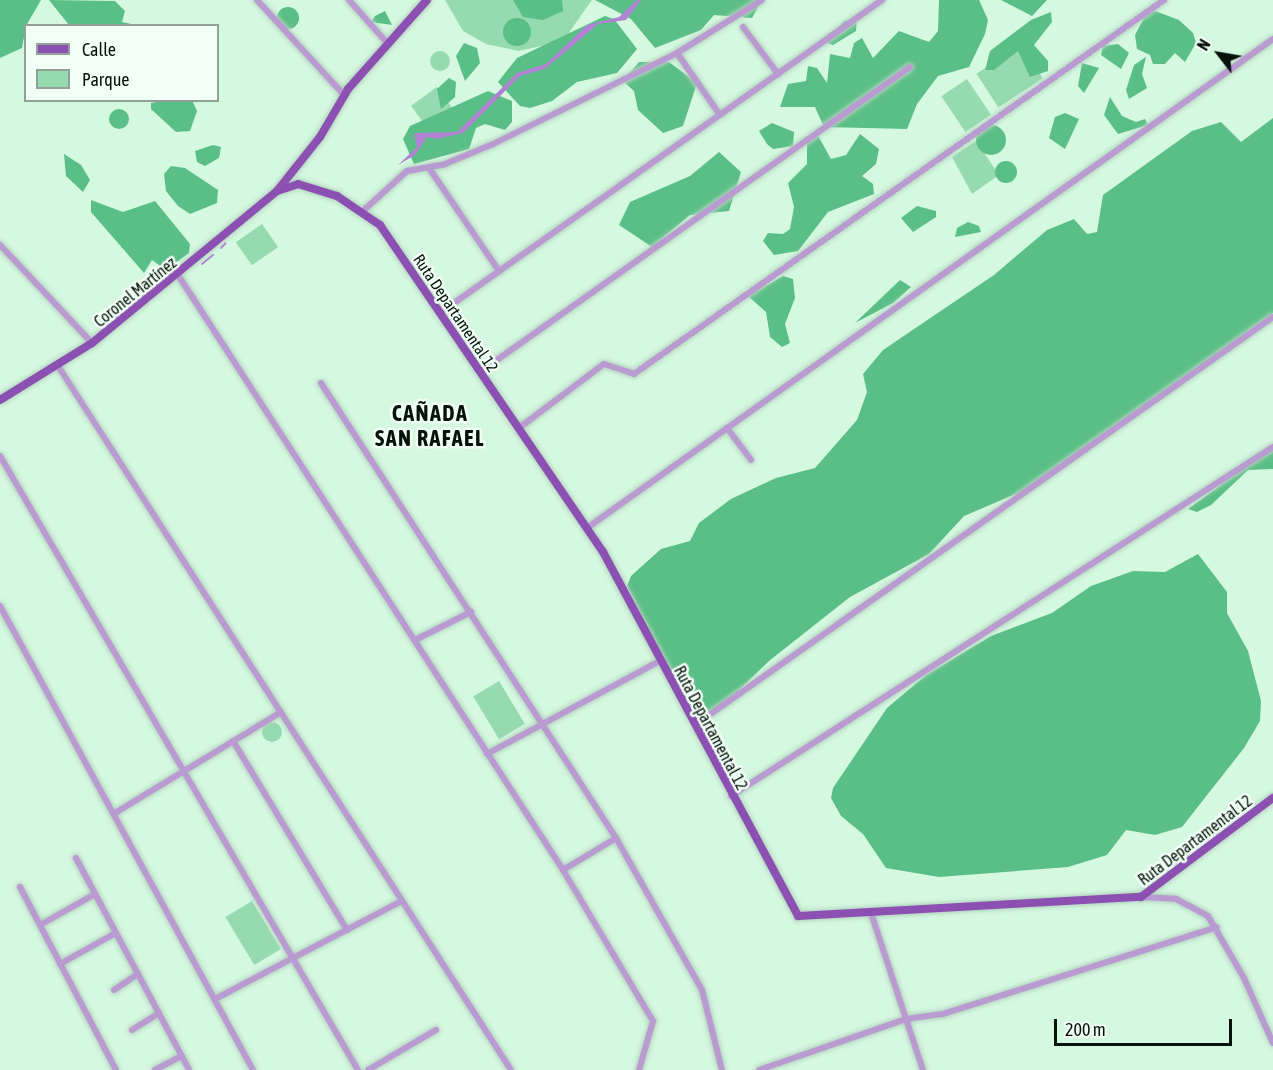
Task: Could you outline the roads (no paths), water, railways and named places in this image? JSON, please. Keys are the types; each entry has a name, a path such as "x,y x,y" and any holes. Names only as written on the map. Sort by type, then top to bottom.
{"main road":[{"name":"Coronel Martínez","path":"0,400 92,343 178,275 277,191 344,95 427,0"},
{"name":"Ruta Departamental 12","path":"277,191 294,184 324,191 364,210 440,313 587,528 798,916 872,916 1141,897 1273,798"}],"street":[{"path":"257,0 344,95"},
{"path":"349,0 389,45"},
{"path":"364,210 399,175 429,168 493,144 677,53 762,0"},
{"path":"440,313 882,0"},
{"path":"519,428 604,364 634,374 1164,0"},
{"path":"743,27 778,74"},
{"path":"587,528 1273,39"},
{"path":"677,53 720,115"},
{"path":"480,372 910,67"},
{"path":"429,168 499,271"},
{"path":"0,245 92,343"},
{"path":"178,275 564,870 653,1021 639,1070"},
{"path":"695,725 1273,317"},
{"path":"58,366 508,1069"},
{"path":"321,383 546,726 615,838 702,990 722,1070"},
{"path":"728,428 751,460"},
{"path":"731,796 1273,447"},
{"path":"0,456 358,1070"},
{"path":"0,606 115,813 253,1070"},
{"path":"415,640 471,612"},
{"path":"487,754 546,726 660,660"},
{"path":"115,813 281,712"},
{"path":"233,741 347,930"},
{"path":"564,870 615,838"},
{"path":"76,858 189,1070"},
{"path":"20,887 116,1070"},
{"path":"40,925 95,894"},
{"path":"1141,897 1192,905 1217,927 1273,1043"},
{"path":"215,999 402,901"},
{"path":"872,916 923,1070"},
{"path":"759,1070 906,1019 943,1014 1217,927"},
{"path":"60,964 116,933"},
{"path":"114,990 138,974"},
{"path":"132,1030 159,1013"},
{"path":"368,1070 436,1030"},
{"path":"155,1070 181,1056"}],"waterway":[{"path":"221,248 225,244"},
{"path":"202,264 213,255"}],"district":[{"name":"CAÑADA SAN RAFAEL","path":"430,426"}]}
